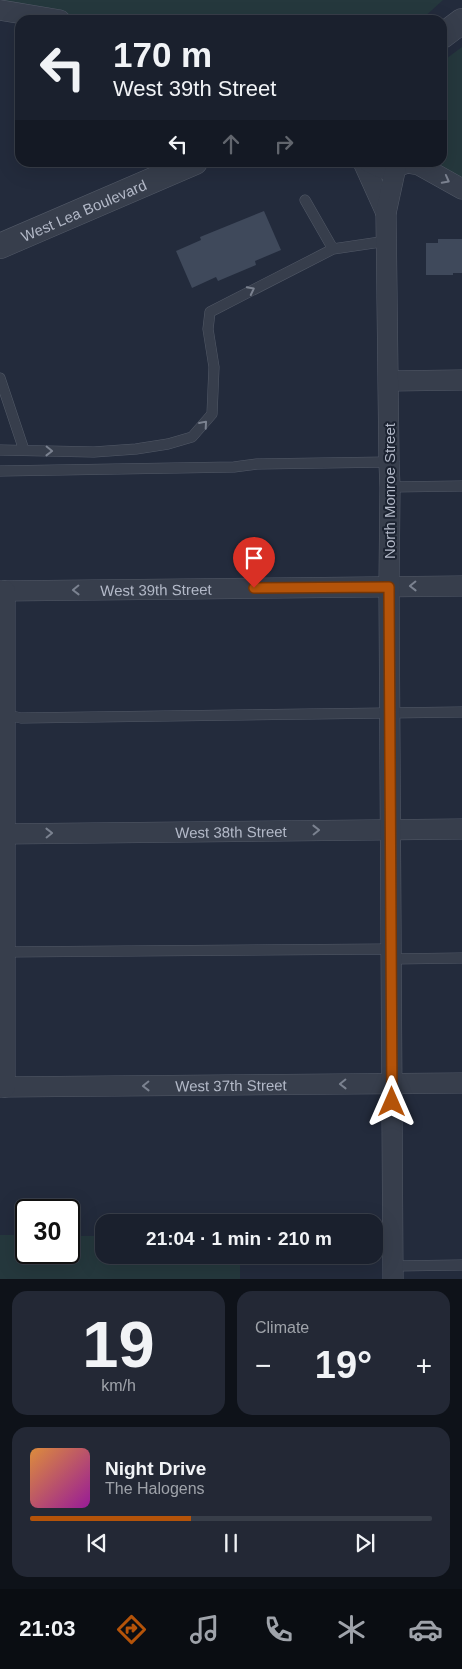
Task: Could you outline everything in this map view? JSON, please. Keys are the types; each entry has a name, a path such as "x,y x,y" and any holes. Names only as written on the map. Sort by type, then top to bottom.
{"street":[{"path":"0,10 30,15"},
{"path":"447,32 462,21"},
{"name":"West Lea Boulevard","path":"0,246 183,167"},
{"path":"365,167 386,213"},
{"path":"380,167 387,170 392,167"},
{"path":"386,213 396,167"},
{"path":"421,167 462,189"},
{"name":"North Monroe Street","path":"386,213 390,486 393,1272"},
{"path":"389,381 462,380"},
{"name":"West 39th Street","path":"3,591 462,586"},
{"path":"2,1087 3,591"},
{"name":"West 38th Street","path":"3,834 462,829"},
{"name":"West 37th Street","path":"2,1087 462,1083"}],"lane":[{"path":"305,200 333,249"},
{"path":"0,450 94,452 136,449 192,438 212,414 214,368 208,329 210,312 333,249 386,241"},
{"path":"0,378 24,450"},
{"path":"0,471 224,468 257,464 389,462"},
{"path":"390,486 462,486"},
{"path":"3,714 21,718 462,712"},
{"path":"2,952 391,954 462,958"},
{"path":"393,1272 462,1265"}],"green space":[{"path":"0,0 443,0 426,15 30,15 0,10"},
{"path":"462,47 462,189 424,167 447,167 447,58"},
{"path":"0,1235 15,1235 15,1264 80,1264 80,1236 95,1236 95,1264 240,1264 240,1279 0,1279"}],"building":[{"path":"264,211 281,250 255,261 256,265 218,281 216,277 192,288 176,251 201,240 200,237"},
{"path":"438,239 462,239 462,273 426,275 426,243 438,243"}],"route":[{"path":"254,588 389,587 392,1102"}]}
